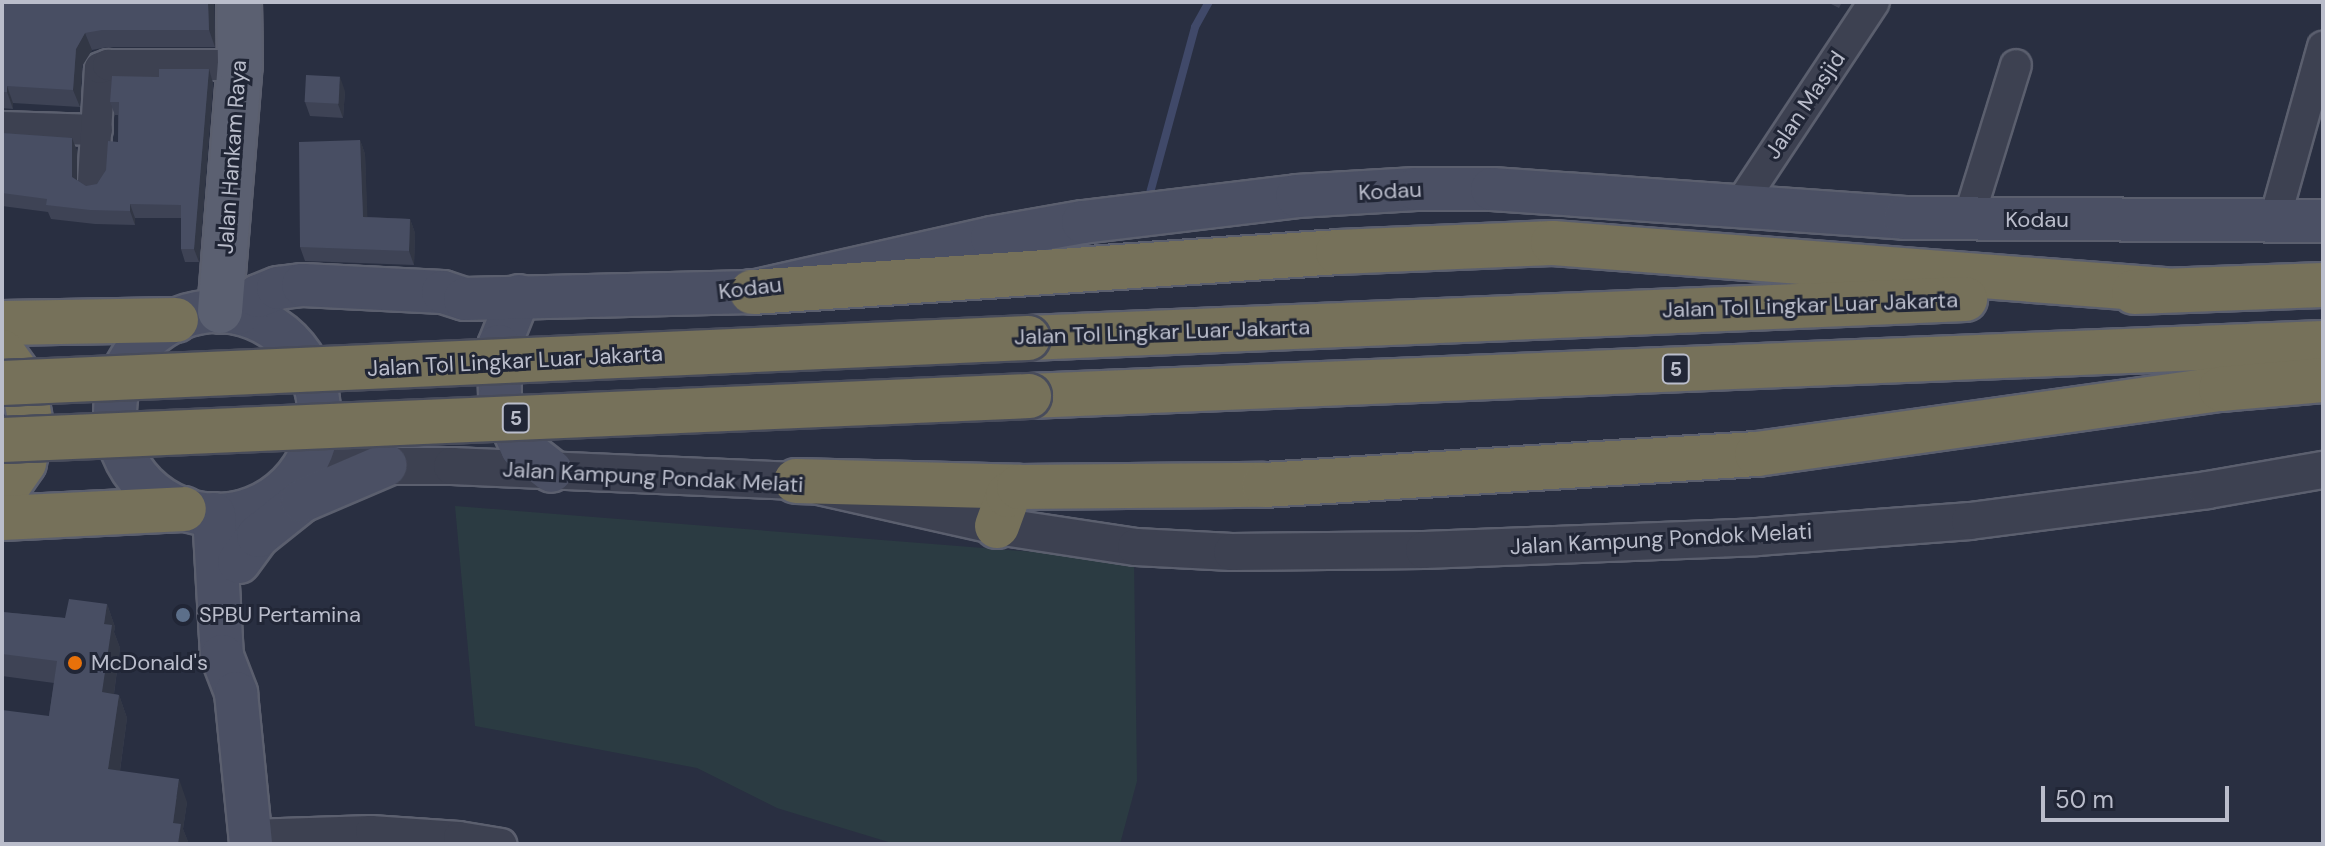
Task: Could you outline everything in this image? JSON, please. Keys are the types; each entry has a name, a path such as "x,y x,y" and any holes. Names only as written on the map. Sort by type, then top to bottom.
{"highway":[{"path":"752,292 1307,254 1553,243 2164,290"},
{"name":"Jalan Tol Lingkar Luar Jakarta","path":"2,383 2323,285"},
{"path":"2,323 90,321 116,328 159,332"},
{"name":"5","path":"2,440 2323,343"},
{"path":"2,352 23,381 32,430 24,463 2,494"},
{"path":"796,481 1019,487 1264,485 1757,454 2221,389 2323,380"},
{"path":"997,526 1008,495 1019,487"},
{"path":"2,518 212,512"}],"main road":[{"name":"Jalan Hankam Raya","path":"229,312 240,65 239,2"},
{"name":"Kodau","path":"229,312 278,288 303,285 381,299 440,300 752,292 992,238 1083,222 1297,196 1416,189 1492,189 1737,209 1968,220 2323,221"},
{"path":"519,296 499,346 500,399 522,448 551,471"},
{"name":"Kodau","path":"283,335 296,316 308,310 381,299"},
{"path":"229,312 260,320 283,335 303,357 317,393 318,430 305,466 275,496 212,512 152,491 139,478 129,463 116,429 117,392 131,358 159,332 229,312"},
{"path":"239,562 258,536 302,501 399,465"},
{"path":"212,512 239,562 244,655 236,693"},
{"path":"212,512 222,656 236,693 250,840"}],"street":[{"name":"Jalan Masjid","path":"1737,209 1874,2"},
{"path":"2274,222 2323,47"},
{"path":"93,182 97,76 103,66 240,65"},
{"path":"1968,220 2016,65"},
{"path":"2,127 97,130"},
{"name":"Jalan Kampung Pondak Melati","path":"305,466 452,466 796,481 997,526"},
{"name":"Jalan Kampung Pondok Melati","path":"997,526 1136,547 1232,552 1424,550 1757,537 1978,520 2208,490 2323,470"},
{"path":"250,840 371,831 415,839 501,844"}],"shaded area":[{"path":"455,506 1134,560 1137,781 1120,844 895,844 777,808 697,768 475,726"}],"building":[{"path":"2,2 208,2 209,30 102,30 85,33 76,49 73,90 7,86 7,92 2,92"},
{"path":"159,69 209,69 194,249 181,249 181,205 130,204 130,211 90,210 46,205 47,199 2,193 2,133 72,138 72,177 86,186 97,184 106,170 108,141 118,142 119,102 110,102 112,76 159,77"},
{"path":"306,75 340,77 339,104 305,102"},
{"path":"360,140 363,217 410,219 409,251 300,247 299,142"},
{"path":"69,599 107,604 104,624 112,625 102,692 119,695 108,769 179,779 173,823 181,824 178,844 2,844 2,710 49,716 57,661 2,654 2,612 65,618"}],"waterway":[{"path":"1150,193 1195,27 1209,2"}],"place":[{"name":"SPBU Pertamina","path":"183,615"},
{"name":"McDonald's","path":"75,663"}]}
